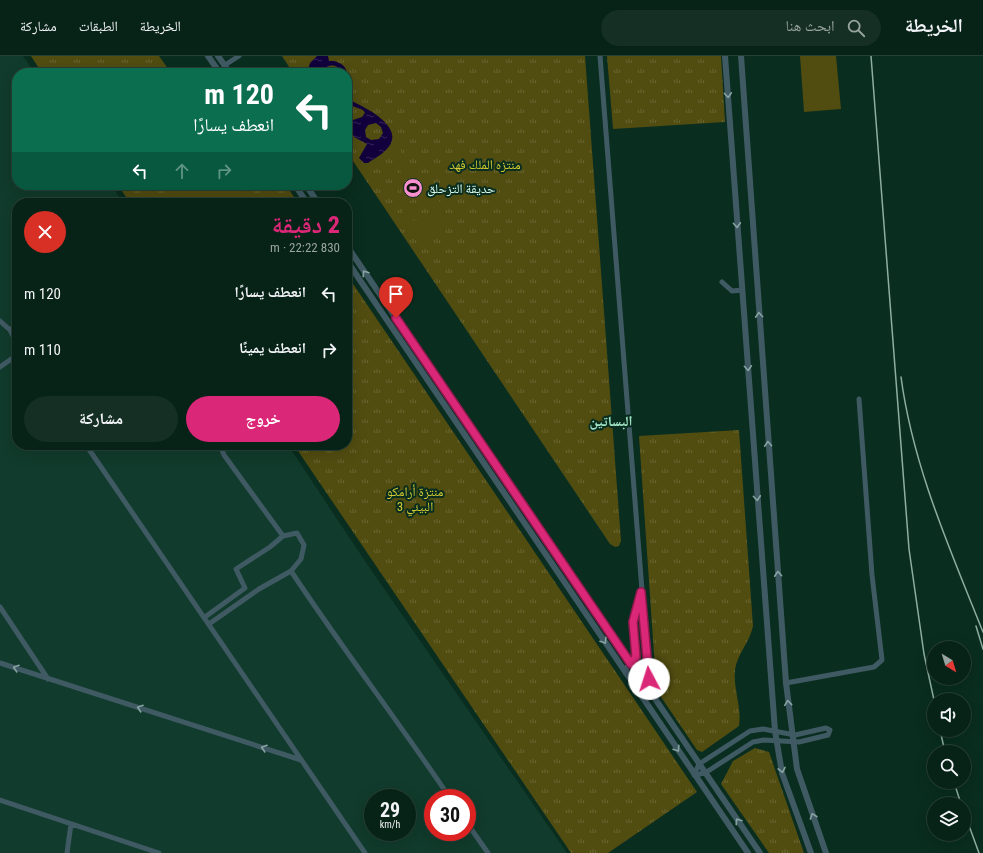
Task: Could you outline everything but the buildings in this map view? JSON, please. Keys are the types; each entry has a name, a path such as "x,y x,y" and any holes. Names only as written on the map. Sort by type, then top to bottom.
{"street":[{"path":"208,56 216,68"},
{"path":"218,56 227,68"},
{"path":"225,65 239,56"},
{"path":"600,56 650,692 648,698 642,698"},
{"path":"725,56 776,741 782,773 811,853"},
{"path":"741,56 791,735 799,775 826,853"},
{"path":"352,253 760,853"},
{"path":"352,268 626,675 748,853"},
{"path":"722,282 732,291 742,290"},
{"path":"372,297 379,292"},
{"path":"0,321 10,330 12,334"},
{"path":"0,367 12,359"},
{"path":"442,401 449,396"},
{"path":"786,683 874,667 882,660 872,575 858,398"},
{"path":"89,450 365,853"},
{"path":"222,450 224,455 283,536"},
{"path":"504,493 511,487"},
{"path":"205,617 245,588 236,569 270,547 283,536 297,533 304,545 301,558 291,570 259,589 209,624"},
{"path":"291,570 326,623 394,715 444,789"},
{"path":"626,675 626,669 636,657 633,622 641,592"},
{"path":"0,607 48,679"},
{"path":"585,613 592,607"},
{"path":"0,663 301,760"},
{"path":"826,728 830,730 828,734 792,742 764,740 753,742 705,773 694,774 699,764 750,731 763,729 791,735 799,735 826,728"},
{"path":"0,800 159,853"},
{"path":"67,853 71,824"},
{"path":"476,836 488,853"}],"shaded area":[{"path":"0,56 23,56 31,68 12,68 12,190 114,190 120,198 12,198 12,450 291,450 367,564 567,853 0,853"}],"green space":[{"path":"31,56 159,56 167,68 39,68"},
{"name":"منتزه الملك فهد","path":"282,56 585,56 621,541 619,546 615,547 610,544 352,159 352,68 290,68"},
{"path":"607,56 721,56 725,122 613,129"},
{"path":"800,56 836,56 841,109 804,112"},
{"name":"حديقة التزحلق","path":"400,148 409,179 413,183 425,182 426,194 438,200 443,209 443,218 438,227 430,233 421,235 411,231 403,220 400,162 396,151","holes":["416,197 427,199 432,209 429,217 421,222 412,220 406,212 409,202"]},
{"path":"121,190 289,190 295,198 127,198"},
{"path":"182,190 231,190 257,194 256,198 181,198"},
{"name":"منتزة أرامكو البيئي 3","path":"352,282 697,792 608,853 571,853 297,450 352,450"},
{"path":"739,430 753,626 738,659 735,670 735,684 740,719 739,726 702,752 697,750 659,694 656,683 639,436"},
{"path":"755,748 769,752 804,853 769,853 721,784 733,761"}],"water":[{"path":"317,56 328,56 329,61 340,63 346,68 329,66 326,68 308,68 310,63"},
{"path":"352,100 381,118 390,128 392,134 392,139 388,148 368,163 364,163 359,158 367,144 354,137 352,132 353,120 362,117 365,113 363,110 352,106","holes":["376,123 381,127 383,133 379,139 371,140 366,137 365,130 368,125"]}],"railway":[{"path":"871,56 909,549 924,654 932,693"},
{"path":"901,377 914,443 934,507 983,632"},
{"path":"976,626 983,649"},
{"path":"942,737 943,745"},
{"path":"956,789 959,797"},
{"path":"971,831 979,853"}],"place":[{"name":"حديقة التزحلق","path":"413,188"}],"district":[{"name":"البساتين","path":"611,421"}],"route":[{"path":"396,318 631,664 636,657 633,622 641,592 649,679"}]}
